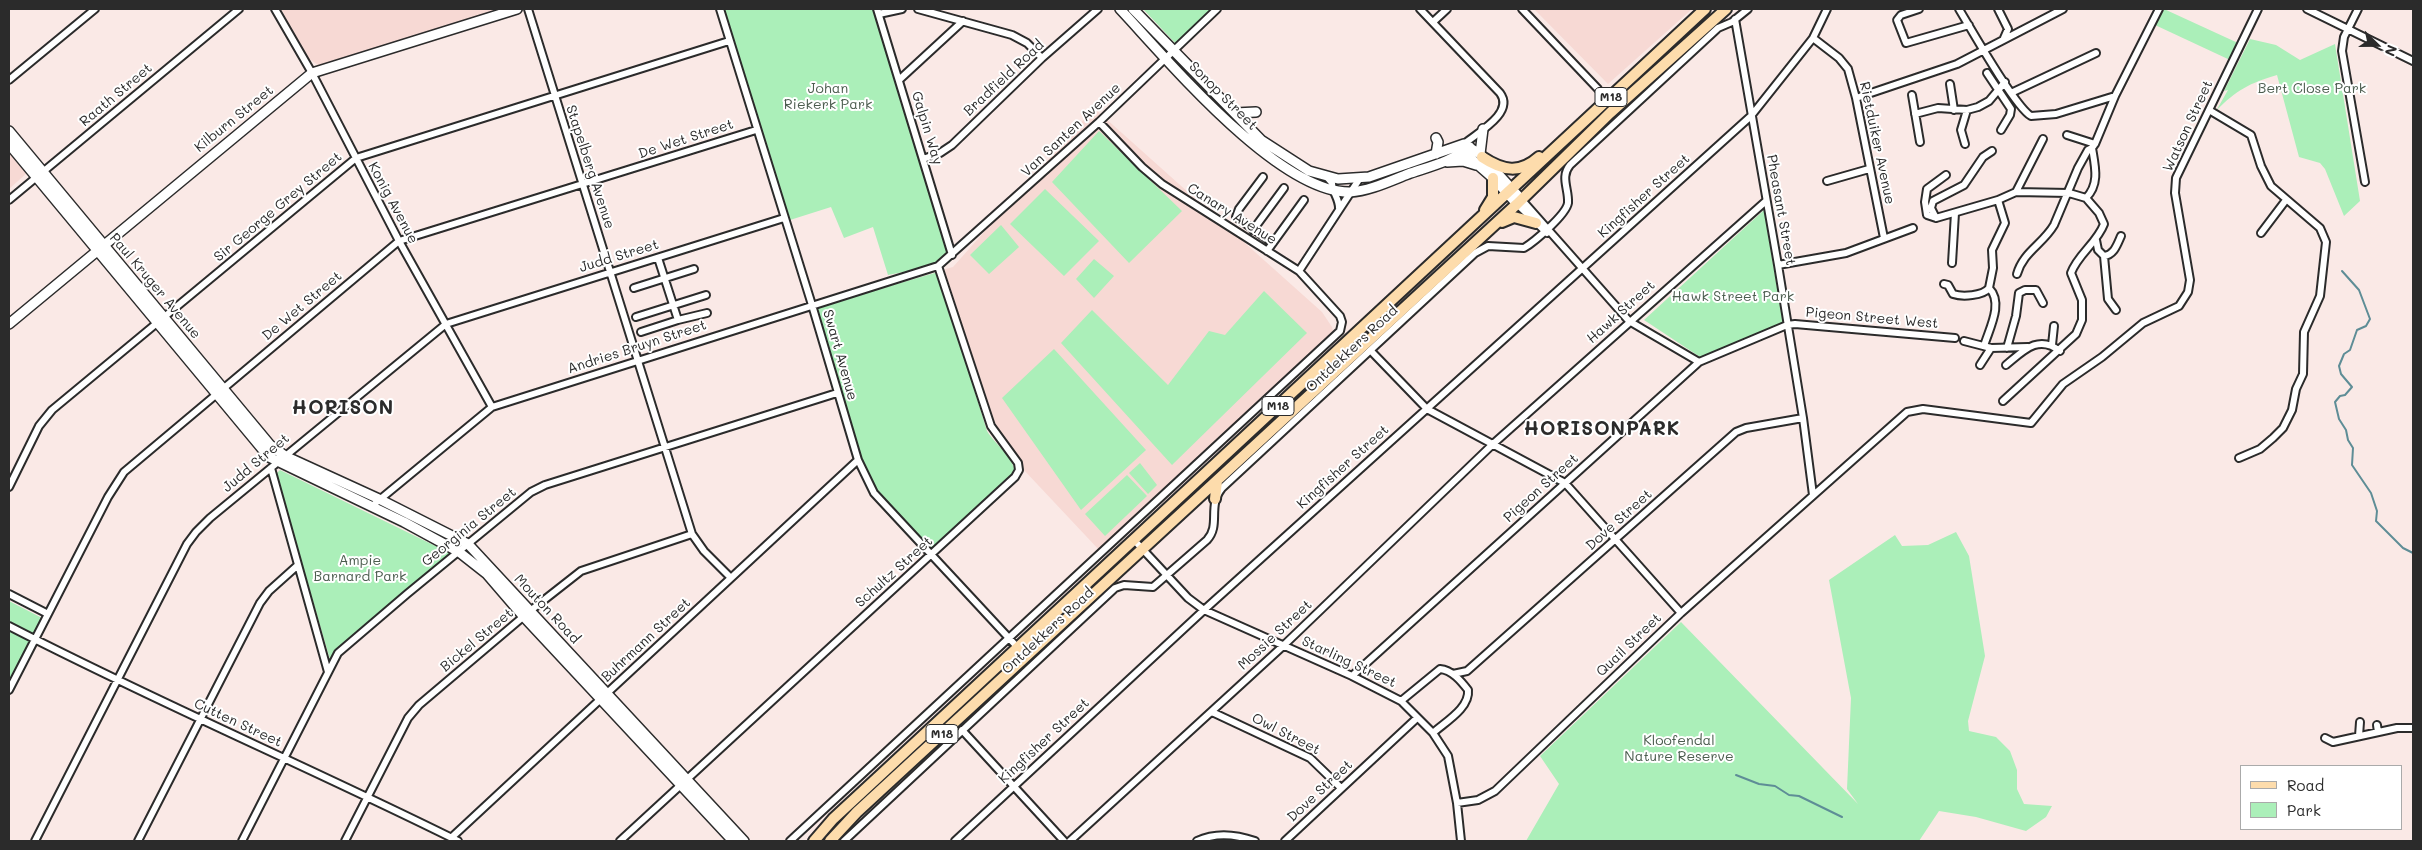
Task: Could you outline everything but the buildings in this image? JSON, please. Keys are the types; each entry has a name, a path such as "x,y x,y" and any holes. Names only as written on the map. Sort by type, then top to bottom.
{"main road":[{"name":"Ontdekkers Road","path":"830,841 857,812 1519,202 1610,113 1726,9"},
{"name":"Ontdekkers Road","path":"814,841 833,819 1510,192 1702,10"},
{"path":"1481,159 1503,168 1521,168 1533,163 1589,118"},
{"path":"1470,228 1492,200 1493,178"},
{"path":"1480,236 1508,218 1519,217 1536,223"},
{"path":"1214,499 1217,481"}],"street":[{"path":"9,80 95,9"},
{"name":"Raath Street","path":"9,200 239,9"},
{"name":"Konig Avenue","path":"275,9 312,73 399,241 492,407"},
{"name":"Kilburn Street","path":"9,324 99,247 312,73 517,9"},
{"name":"Stapelberg Avenue","path":"528,9 692,534 704,551 731,578"},
{"name":"Swart Avenue","path":"720,9 858,460 874,493 1026,656"},
{"path":"878,12 902,9"},
{"path":"918,9 964,21 1023,40 1042,58"},
{"name":"Bradfield Road","path":"923,159 940,153 952,145 1042,58 1098,9"},
{"name":"Sonop Street","path":"1120,9 1232,127 1288,170 1332,189 1350,192 1374,186 1433,165 1465,146"},
{"name":"Sonop Street","path":"1133,9 1261,140 1291,161 1327,177 1360,178 1465,146"},
{"name":"Van Santen Avenue","path":"938,266 1099,122 1217,9"},
{"path":"1420,9 1502,96 1503,110 1465,146 1481,159 1536,223 1546,229"},
{"path":"1433,22 1447,9"},
{"path":"1522,9 1598,88"},
{"name":"Ontdekkers Road","path":"844,841 1115,588 1124,585 1151,588 1211,536 1214,499 1225,485 1480,250 1488,246 1524,248 1562,215 1567,206 1565,176 1570,165 1721,26 1735,20 1748,9"},
{"name":"Kingfisher Street","path":"955,841 1204,610 1751,116 1813,38 1827,9"},
{"path":"1919,9 1901,15 1897,20 1902,38 1906,43 1969,25"},
{"path":"1959,9 2011,93 2026,113 2038,117 2056,114 2115,96"},
{"path":"1998,9 2008,28 2004,38"},
{"path":"1856,98 1949,67 2062,9"},
{"path":"2086,198 2093,191 2095,185 2093,146 2115,96 2159,9"},
{"name":"Watson Street","path":"2031,423 2063,384 2102,357 2143,323 2179,306 2185,297 2190,280 2175,185 2180,168 2258,9"},
{"path":"2308,9 2413,61"},
{"path":"2358,9 2344,37 2342,51 2365,182"},
{"name":"Galpin Way","path":"878,12 952,255"},
{"name":"Pheasant Street","path":"1735,20 1778,265 1803,418 1813,495"},
{"path":"899,80 964,21"},
{"name":"Rietduiker Avenue","path":"1813,38 1846,65 1856,98 1884,238"},
{"name":"Sir George Grey Street","path":"9,487 39,426 49,413 356,158 729,41"},
{"path":"2011,93 2096,53"},
{"path":"1987,74 2011,109 2010,115 2000,130"},
{"path":"1915,114 1938,108 1967,110 1986,103 2005,82"},
{"path":"1950,84 1954,110"},
{"path":"1912,95 1920,142"},
{"path":"1964,144 1961,130 1967,110"},
{"path":"2209,110 2251,135 2265,175 2272,186 2286,200 2315,222 2324,235 2326,250 2320,296 2304,332 2303,374 2296,389 2290,415 2282,428 2267,444 2239,458"},
{"path":"1235,113 1255,113 1252,131"},
{"name":"Canary Avenue","path":"1099,122 1154,178 1300,271 1340,316 1342,322 1340,331"},
{"path":"1232,127 1244,123 1244,137"},
{"path":"1483,129 1481,159 1493,178 1510,192"},
{"name":"De Wet Street","path":"9,690 119,478 129,466 399,241 756,130"},
{"name":"Paul Kruger Avenue","path":"9,131 40,175 219,391 274,465"},
{"path":"2067,135 2093,146"},
{"path":"1436,138 1438,147 1436,154"},
{"path":"2016,192 2042,139"},
{"name":"Paul Kruger Avenue","path":"9,144 40,175"},
{"path":"2017,274 2021,260 2050,231 2069,193 2083,157 2093,146"},
{"path":"1936,218 1932,208 1933,201 1964,186 1983,157 1992,151"},
{"path":"1433,165 1481,159"},
{"path":"1827,181 1870,169"},
{"path":"1946,175 1931,185 1926,192 1926,212 1929,216 1936,218 1955,213 1998,200 2016,192 2069,193 2086,198 2103,220 2103,226 2096,240 2088,245 2072,270 2072,276 2082,295 2082,320 2076,334 2060,351 2003,401"},
{"path":"1263,177 1239,209 1236,217 1273,243"},
{"path":"1327,177 1332,182 1332,189 1339,201 1339,208"},
{"path":"1300,271 1360,178"},
{"path":"1253,230 1284,188"},
{"path":"1267,251 1304,200"},
{"path":"1944,284 1948,285 1953,294 1958,295 1983,293 1989,288 1993,268 1992,250 2005,223 1998,200"},
{"path":"2261,233 2286,200"},
{"name":"Hawk Street","path":"1493,444 1766,201"},
{"path":"1519,202 1629,321 1700,362"},
{"path":"1952,263 1955,213"},
{"name":"Judd Street","path":"35,841 184,551 196,532 274,465 446,324 784,218"},
{"path":"1778,265 1846,253 1912,228"},
{"path":"2104,256 2111,254 2121,236"},
{"path":"2096,240 2098,250 2104,256 2108,299 2116,310"},
{"path":"658,258 678,320"},
{"name":"Andries Bruyn Street","path":"372,506 492,407 938,266"},
{"name":"Schultz Street","path":"620,841 1013,479 1019,466 1013,454 991,426 938,266"},
{"path":"634,288 694,269"},
{"path":"1984,346 1996,304 1995,295 1989,288"},
{"path":"2007,348 2016,316 2019,293 2025,290 2036,290 2043,303"},
{"path":"636,317 706,296"},
{"path":"641,332 707,313"},
{"name":"Pigeon Street West","path":"1787,325 1806,324 1955,338"},
{"name":"Pigeon Street","path":"1352,676 1700,362 1787,325"},
{"path":"2052,345 2054,326"},
{"name":"Ontdekkers Road","path":"790,841 1340,331"},
{"path":"1964,341 1991,348 2028,347 2045,343 2052,345 2060,351"},
{"path":"2006,365 2028,347"},
{"path":"1980,365 1991,348"},
{"path":"1370,351 1427,409 1565,483 1681,613"},
{"name":"Paul Kruger Avenue","path":"219,391 270,445 285,456"},
{"name":"Georginia Street","path":"242,841 328,672 344,647 538,488 838,393"},
{"name":"Quail Street","path":"1458,803 1478,800 1495,791 1681,613 1911,410 1958,413 2031,423"},
{"name":"Dove Street","path":"1467,672 1736,432 1746,428 1803,418"},
{"name":"Mossie Street","path":"1070,841 1283,646 1493,444"},
{"name":"Mouton Road","path":"285,456 379,499 468,544 527,614"},
{"name":"Buhrmann Street","path":"451,838 858,460"},
{"path":"1851,462 1856,468"},
{"path":"274,465 298,565 328,672"},
{"name":"Mouton Road","path":"274,465 372,506 459,552 487,574 604,696 733,841"},
{"path":"1811,477 1826,485"},
{"name":"Bickel Street","path":"345,841 408,718 415,708 581,571 692,534"},
{"name":"Starling Street","path":"1134,540 1188,598 1204,610 1352,676 1401,701 1432,733 1448,756 1458,803 1461,841"},
{"path":"138,841 264,598 298,565"},
{"path":"9,594 48,614"},
{"name":"Cutten Street","path":"9,626 117,681 285,758 458,841"},
{"path":"1401,701 1437,670 1446,670 1464,685 1468,693 1465,704 1432,733"},
{"path":"1453,674 1467,672 1464,685"},
{"name":"Owl Street","path":"1212,712 1310,758 1341,788"},
{"name":"Dove Street","path":"1285,841 1417,718"},
{"path":"2359,736 2360,722"},
{"path":"2377,725 2378,732"},
{"path":"2325,738 2333,742 2397,728 2413,728"},
{"path":"962,730 1064,841"},
{"name":"Mouton Road","path":"683,783 744,841"},
{"path":"1197,841 1222,835 1233,835 1254,841"}],"shaded area":[{"path":"281,9 502,9 318,65 308,58"},
{"path":"1534,9 1692,9 1608,84"},
{"path":"1094,108 1322,312 1333,331 1101,552 1022,468 1018,457 993,428 942,270 953,267"},
{"path":"9,152 27,173 9,189"}],"green space":[{"name":"Johan Riekerk Park","path":"721,9 876,9 953,258 949,263 888,275 873,227 844,238 831,207 790,220"},
{"path":"1143,9 1212,9 1175,43"},
{"path":"2164,9 2238,43 2230,60 2155,25"},
{"name":"Bert Close Park","path":"2250,39 2276,45 2300,60 2335,44 2360,201 2344,216 2325,169 2320,163 2299,157 2277,75 2244,88 2216,111 2228,90 2224,91"},
{"path":"1099,131 1182,211 1129,263 1052,182"},
{"path":"1045,189 1099,241 1064,276 1010,224"},
{"name":"Hawk Street Park","path":"1764,210 1783,324 1700,357 1644,320"},
{"path":"1001,225 1019,247 989,274 970,255"},
{"path":"1094,259 1114,276 1094,298 1076,279"},
{"path":"938,272 987,431 1009,457 1015,475 929,553 874,492 859,460 814,308"},
{"path":"1264,291 1307,333 1172,465 1061,343 1092,310 1168,385 1209,331 1225,335"},
{"path":"1054,349 1146,450 1081,510 1002,398"},
{"path":"1140,463 1157,485 1148,494 1129,473"},
{"name":"Ampie Barnard Park","path":"280,470 458,557 331,663 276,474"},
{"path":"1127,475 1147,496 1105,536 1085,514"},
{"name":"Kloofendal Nature Reserve","path":"1956,532 1969,556 1985,656 1968,721 1969,731 1996,737 2010,751 2017,770 2017,789 2024,804 2052,806 2046,817 2026,831 1976,817 1939,811 1919,841 1526,841 1559,784 1540,756 1681,622 1858,804 1847,789 1851,698 1829,580 1895,535 1902,546 1928,545"},
{"path":"9,601 44,619 9,688"}],"waterway":[{"path":"2342,271 2359,290 2370,319 2366,326 2357,330 2350,350 2344,354 2339,366 2341,374 2352,387 2335,402 2339,419 2346,430 2348,440 2353,448 2352,465 2371,493 2377,511 2376,521 2403,548 2413,553"},
{"path":"1736,775 1759,784 1775,786 1789,795 1799,796 1842,817"}],"district":[{"name":"HORISON","path":"343,408"},
{"name":"HORISONPARK","path":"1602,429"}]}
